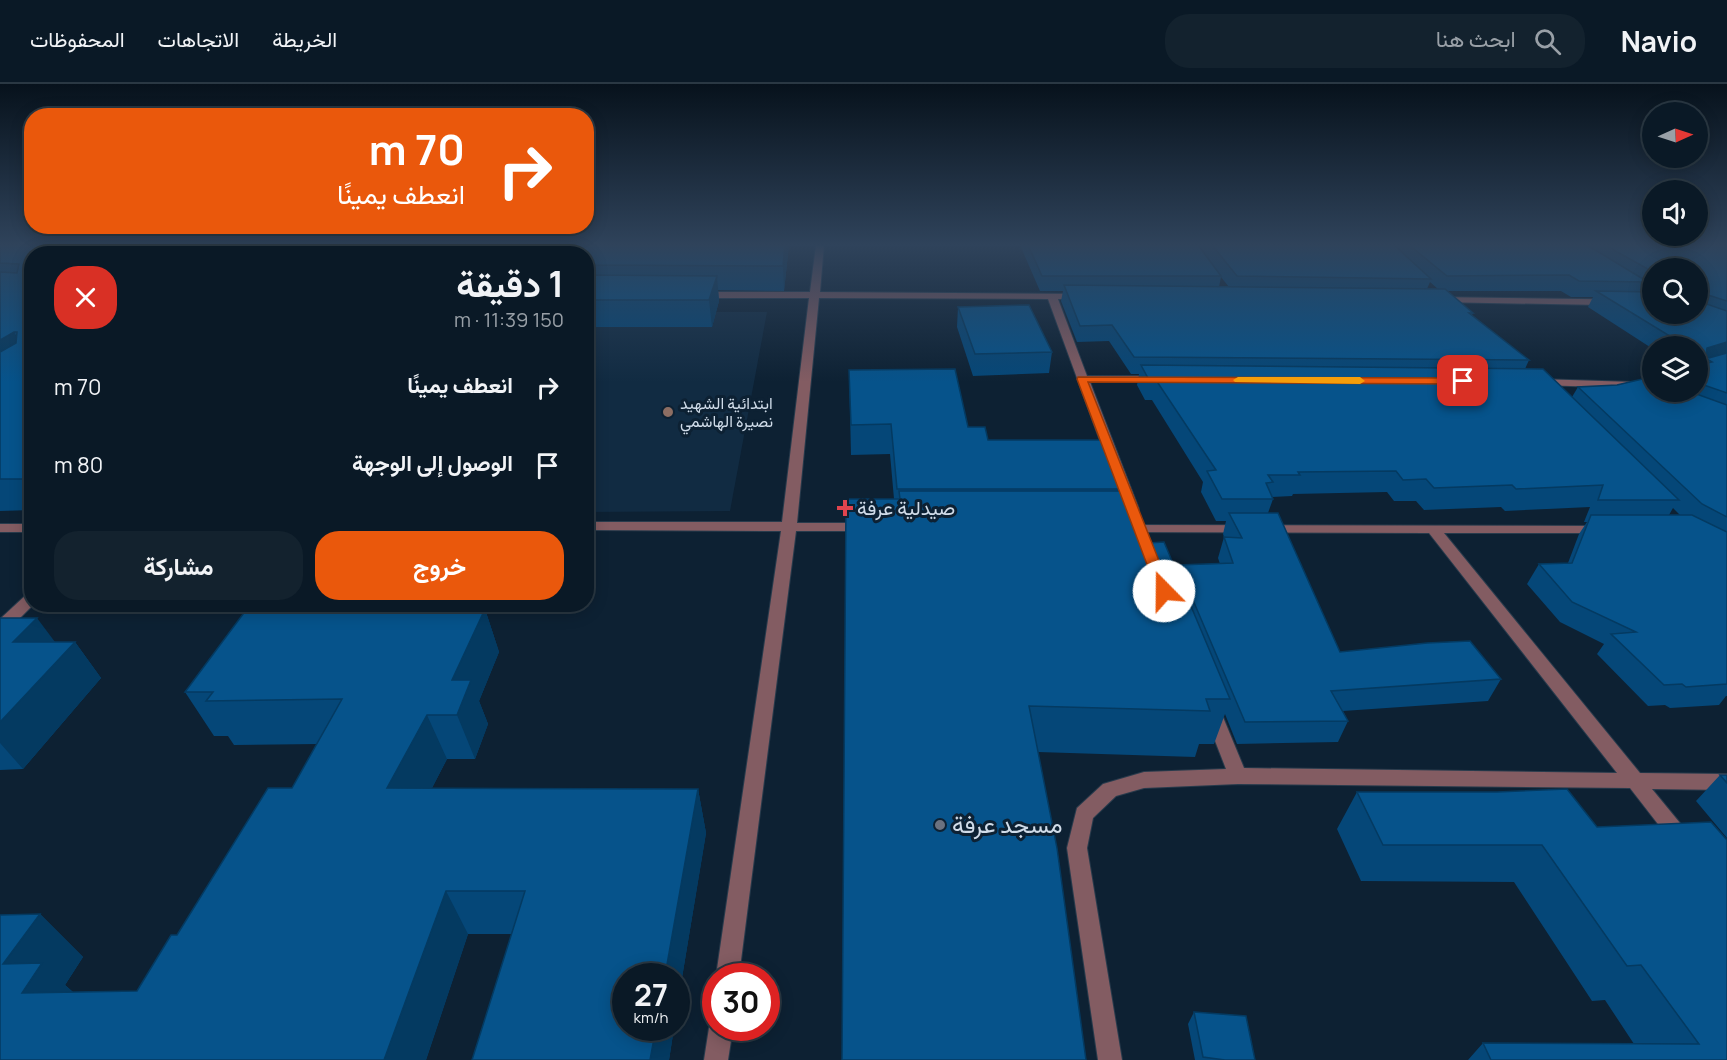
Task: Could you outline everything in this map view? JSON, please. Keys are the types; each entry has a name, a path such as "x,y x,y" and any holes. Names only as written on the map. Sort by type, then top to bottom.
{"street":[{"path":"730,963 789,527 814,291"},
{"path":"682,295 1087,296"},
{"path":"1052,296 1142,534"},
{"path":"1460,314 1436,296 1642,301"},
{"path":"1082,379 1165,379"},
{"path":"1551,398 1528,379 1642,385"},
{"path":"594,526 882,527"},
{"path":"0,528 24,528"},
{"path":"1104,529 1142,534 1611,529"},
{"path":"1434,530 1692,852"},
{"path":"0,628 24,606"},
{"path":"1208,701 1238,776"},
{"path":"1110,1060 1077,848 1084,814 1110,789 1144,780 1238,776 1727,782"},
{"path":"716,1060 719,1041"}],"shaded area":[{"name":"ابتدائية الشهيد نصيرة الهاشمي","path":"594,312 767,312 730,511 594,512"}],"building":[{"path":"0,291 24,291 24,479 0,479 0,352 16,343 17,332 0,340"},
{"path":"594,291 712,291 709,300 594,300"},
{"path":"1066,291 1447,291 1473,313 1469,313 1529,360 1134,357 1112,325 1080,326"},
{"path":"1596,291 1642,292 1642,319"},
{"path":"1708,291 1727,291 1727,301 1708,295"},
{"path":"1708,304 1727,311 1727,342 1708,348 1708,336 1670,336 1650,324 1708,324"},
{"path":"1029,305 1052,352 975,354 958,307"},
{"path":"1727,353 1727,393 1708,386 1708,363 1712,362 1708,357"},
{"path":"1141,365 1543,369 1679,500 1598,500 1603,485 1516,489 1512,485 1434,488 1426,479 1403,480 1396,471 1298,472 1300,475 1268,475 1273,482 1266,483 1273,499 1222,499 1207,471 1216,470 1156,380 1149,380"},
{"path":"955,369 968,427 985,427 988,440 1101,440 1121,489 897,489 891,424 851,425 849,370"},
{"path":"1642,379 1642,402 1708,402 1708,398 1727,405 1727,517 1702,504 1578,387 1617,385"},
{"name":"مسجد عرفة","path":"899,491 1128,491 1148,543 1164,542 1230,699 1206,699 1210,711 1029,706 1057,848 1086,1060 842,1060 846,499 900,499"},
{"path":"1229,513 1278,513 1340,652 1470,641 1501,679 1331,691 1348,721 1245,722 1178,565 1233,563 1224,537 1242,538"},
{"path":"1591,515 1692,515 1727,532 1727,684 1686,687 1682,684 1664,685 1611,634 1636,632 1572,602 1539,564 1572,563"},
{"path":"245,612 484,612 452,680 471,680 457,715 427,715 387,788 698,789 667,963 612,963 612,1041 654,1041 650,1060 472,1060 525,891 446,891 384,1060 0,1060 0,915 40,914 3,964 42,963 22,993 137,991 171,935 177,935 268,788 292,788 342,699 206,701 213,692 185,692"},
{"path":"0,618 37,618 13,642 75,642 0,722"},
{"path":"1720,775 1727,775 1727,783"},
{"path":"1567,789 1597,827 1711,822 1727,840 1727,1060 1491,1060 1483,1043 1699,1044 1641,965 1627,966 1542,845 1383,845 1357,792 1497,792"},
{"path":"1194,1012 1246,1016 1255,1060 1203,1057"}],"slow traffic":[{"path":"1238,380 1360,381"}],"place":[{"name":"ابتدائية الشهيد نصيرة الهاشمي","path":"668,412"},
{"name":"صيدلية عرفة","path":"845,508"},
{"name":"مسجد عرفة","path":"940,825"}],"route":[{"path":"1164,591 1082,379 1463,381"}]}
